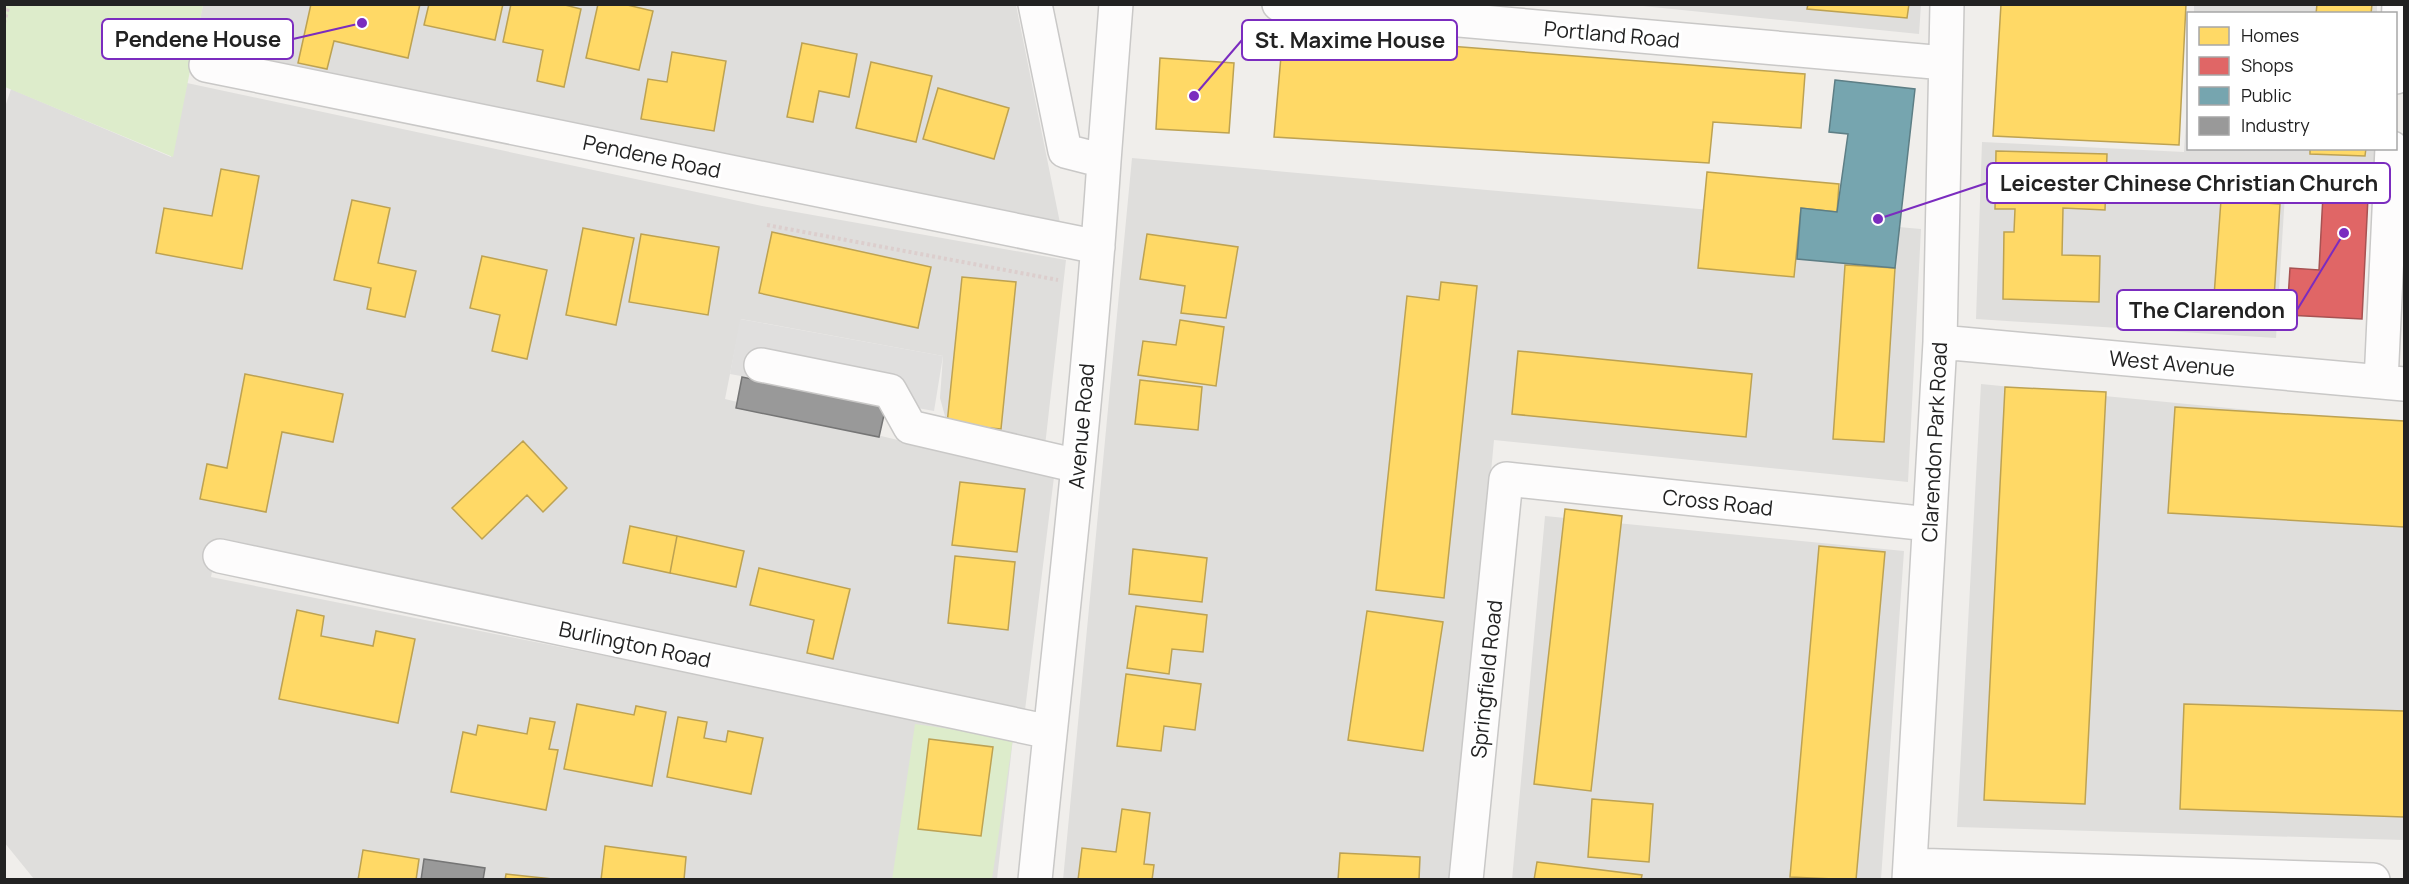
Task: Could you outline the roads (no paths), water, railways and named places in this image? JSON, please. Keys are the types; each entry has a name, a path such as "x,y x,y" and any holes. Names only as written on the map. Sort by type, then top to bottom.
{"street":[{"path":"1035,4 1065,151 1104,161"},
{"name":"Avenue Road","path":"1035,879 1078,466 1098,247 1116,4"},
{"name":"Portland Road","path":"1279,4 1945,63"},
{"name":"Clarendon Park Road","path":"1910,872 1940,342 1947,4"},
{"path":"2397,53 2399,4"},
{"name":"Pendene Road","path":"207,65 1098,247"},
{"path":"2392,150 2393,383"},
{"name":"West Avenue","path":"1940,342 2393,383"},
{"path":"761,365 890,391 910,427 1078,466"},
{"name":"Cross Road","path":"1506,480 1929,524"},
{"name":"Springfield Road","path":"1466,879 1506,480"},
{"name":"Burlington Road","path":"220,556 1050,732"},
{"path":"1910,872 2373,879"}],"place":[{"name":"Pendene House","path":"362,23"},
{"name":"St. Maxime House","path":"1194,96"},
{"name":"Leicester Chinese Christian Church","path":"1878,219"},
{"name":"The Clarendon","path":"2344,233"}]}
